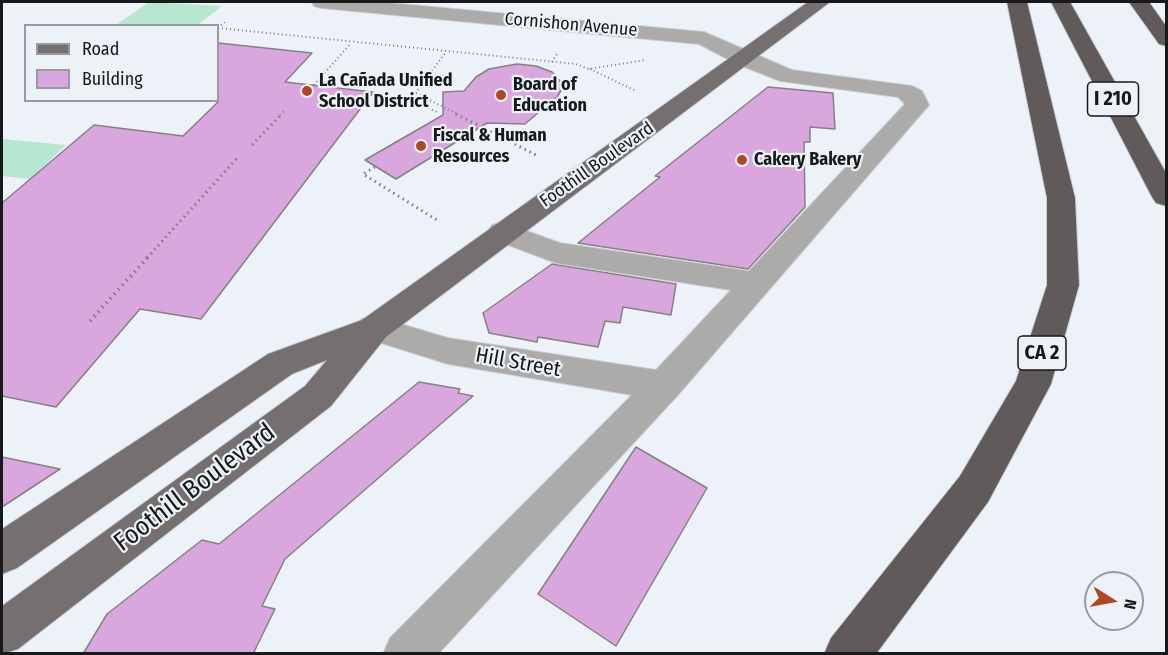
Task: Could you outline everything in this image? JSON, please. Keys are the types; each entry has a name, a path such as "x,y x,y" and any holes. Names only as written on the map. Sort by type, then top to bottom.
{"highway":[{"name":"CA 2","path":"847,654 974,489 1033,384 1063,285 1061,198 1017,2"},
{"name":"I 210","path":"1060,2 1167,197"},
{"path":"1139,2 1167,40"}],"main road":[{"name":"Foothill Boulevard","path":"2,633 318,396 374,328 502,232 820,2"},
{"name":"Foothill Boulevard","path":"2,553 280,364 374,328"}],"street":[{"name":"Cornishon Avenue","path":"321,2 704,38 744,59 788,76 904,91 914,96 917,105 757,283"},
{"path":"547,23 577,6"},
{"path":"502,232 556,253 757,283"},
{"path":"406,654 664,386 757,283"},
{"name":"Hill Street","path":"374,328 448,351 664,386"}],"path":[{"path":"219,27 225,22"},
{"path":"219,28 552,62 589,69 636,91"},
{"path":"314,85 353,41"},
{"path":"410,100 447,52"},
{"path":"552,62 557,54"},
{"path":"589,69 648,60"},
{"path":"416,93 536,155"},
{"path":"371,95 410,100 439,113"},
{"path":"252,145 285,110"},
{"path":"90,321 239,156"},
{"path":"375,166 363,174 440,222"}],"green space":[{"path":"149,2 222,6 199,24 117,24"},
{"path":"2,139 66,145 30,179 2,176"}],"building":[{"path":"219,43 312,53 285,82 373,92 201,319 140,309 56,407 2,396 2,203 94,125 183,136 219,102"},
{"path":"517,64 536,66 552,72 560,81 562,89 557,97 525,124 487,123 396,179 365,160 443,115 443,92 464,91 476,77 489,69"},
{"path":"768,87 833,93 835,129 810,127 810,142 804,142 805,207 748,269 578,243 660,177 655,176"},
{"path":"552,264 676,284 671,315 623,307 620,323 605,321 598,347 538,337 537,342 489,333 483,313"},
{"path":"419,382 460,389 458,393 473,396 285,559 262,606 275,609 253,654 83,654 107,614 202,540 219,544"},
{"path":"636,447 707,488 616,646 538,594"},
{"path":"2,457 60,469 2,507"}],"place":[{"name":"La Cañada Unified School District","path":"307,91"},
{"name":"Board of Education","path":"501,95"},
{"name":"Fiscal & Human Resources","path":"421,146"},
{"name":"Cakery Bakery","path":"742,160"}]}
